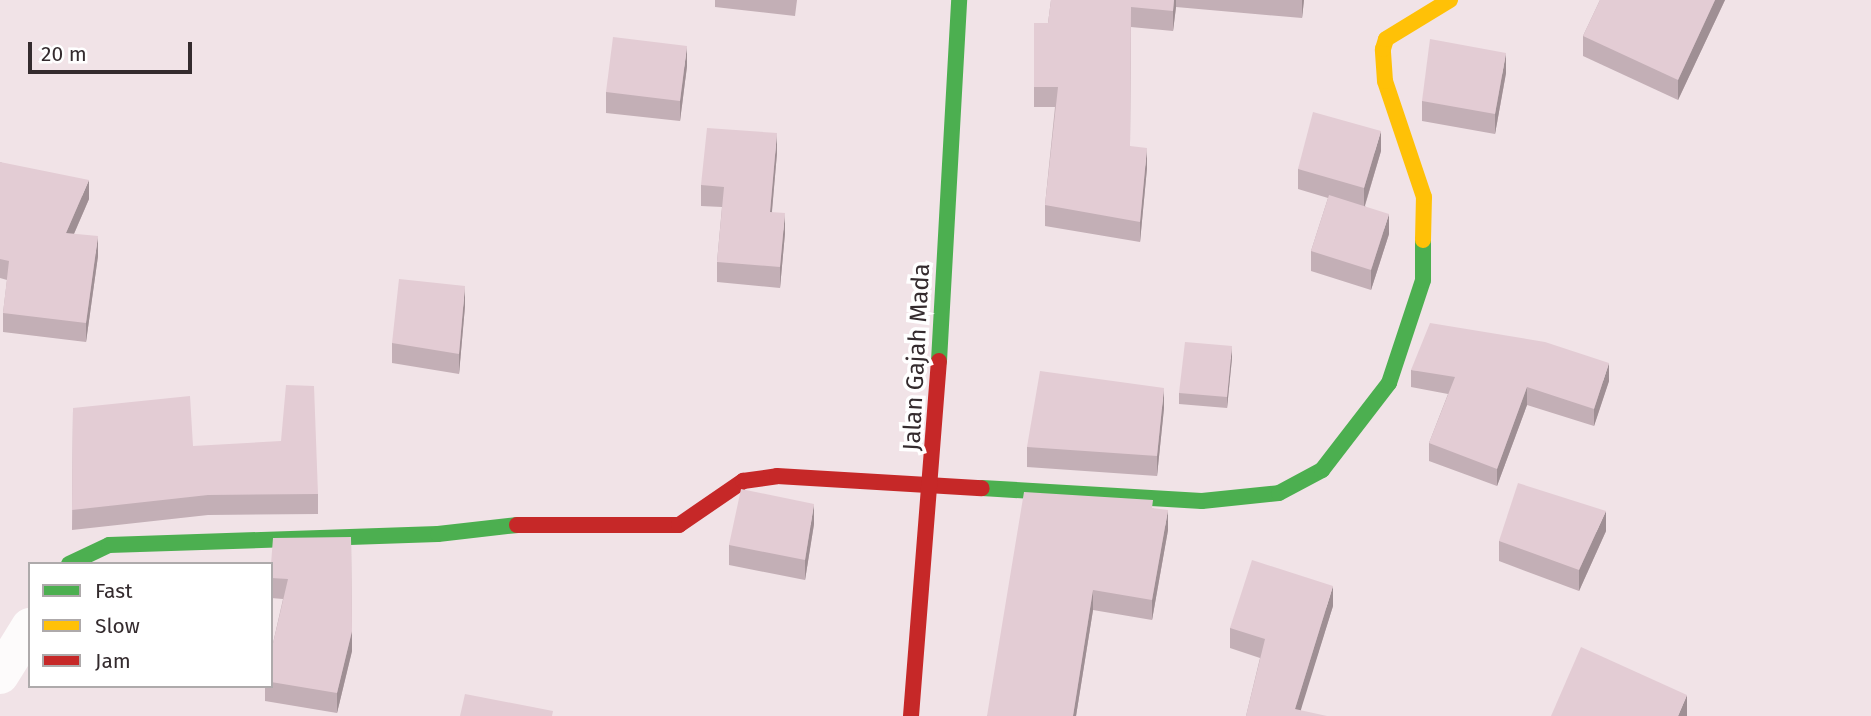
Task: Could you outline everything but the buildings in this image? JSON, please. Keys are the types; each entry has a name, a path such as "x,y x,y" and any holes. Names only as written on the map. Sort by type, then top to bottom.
{"main road":[{"name":"Jalan Gajah Mada","path":"911,716 932,488 959,0"},
{"path":"73,562 109,545 210,537 438,534 560,520 654,529 679,525 743,481 777,476 932,488 1202,501 1279,493 1322,470 1389,383 1423,280 1424,197 1385,81 1386,39 1450,0"}],"street":[{"path":"0,675 28,630"}],"traffic: fast":[{"path":"939,361 959,0"},
{"path":"982,488 1202,501 1279,493 1322,470 1389,383 1423,280 1423,240"},
{"path":"73,562 109,545 438,534 517,525"}],"traffic: slow":[{"path":"1423,240 1424,197 1385,81 1383,49 1386,39 1450,0"}],"traffic: jam":[{"path":"911,716 939,361"},
{"path":"517,525 679,525 743,481 777,476 982,488"}]}
